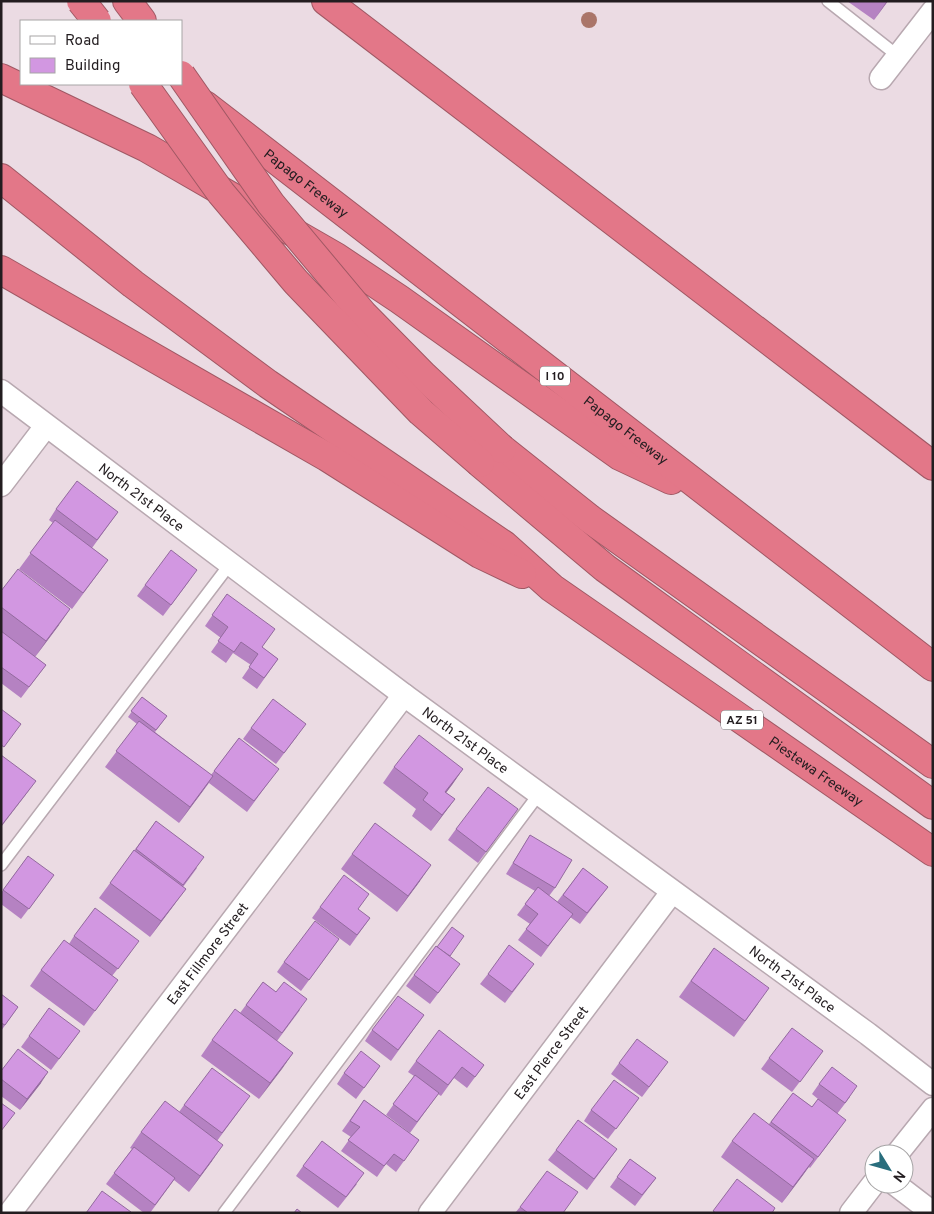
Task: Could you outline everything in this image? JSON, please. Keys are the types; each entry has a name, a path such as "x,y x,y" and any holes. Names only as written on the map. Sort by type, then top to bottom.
{"highway":[{"path":"72,1 96,20"},
{"path":"81,1 96,20"},
{"path":"126,1 141,20"},
{"path":"326,1 933,466"},
{"path":"182,76 271,204 363,314 424,376 491,456 605,568 933,805"},
{"path":"1,78 147,148 336,257 399,299 620,456 718,503"},
{"path":"144,85 221,193 296,282 421,412 590,519 933,764"},
{"name":"Papago Freeway","path":"179,85 718,503 933,667"},
{"path":"1,178 140,290 268,384 504,545 552,588"},
{"path":"1,270 327,457 480,554 552,588"},
{"name":"Piestewa Freeway","path":"552,588 933,852"}],"street":[{"path":"881,78 933,11"},
{"name":"North 21st Place","path":"1,391 404,695 868,1034 933,1084"},
{"path":"1,484 46,426"},
{"name":"East Fillmore Street","path":"10,1213 404,695"},
{"name":"East Pierce Street","path":"430,1213 672,892"},
{"path":"904,1144 933,1108"},
{"path":"850,1213 865,1194"},
{"path":"908,1194 933,1213"}],"lane":[{"path":"828,1 898,56"},
{"path":"1,865 230,564"},
{"path":"224,1213 539,794"}],"building":[{"path":"77,481 118,512 97,540 56,509"},
{"path":"55,520 108,560 83,593 30,553"},
{"path":"171,550 197,570 171,605 145,585"},
{"path":"18,569 70,609 46,641 1,607 1,591"},
{"path":"227,594 275,629 262,647 278,659 264,678 249,667 258,654 241,642 234,652 218,641 228,627 212,615"},
{"path":"1,631 46,665 29,687 1,667"},
{"path":"142,697 167,716 156,730 131,711"},
{"path":"273,699 306,724 284,753 251,728"},
{"path":"1,709 21,724 4,747 1,745"},
{"path":"139,721 213,776 190,807 116,751"},
{"path":"419,735 463,769 445,792 455,799 442,815 423,800 428,793 394,767"},
{"path":"239,738 279,769 254,801 214,771"},
{"path":"1,755 36,781 1,826"},
{"path":"488,787 518,809 486,852 456,829"},
{"path":"156,821 204,857 183,885 136,849"},
{"path":"375,823 431,865 408,896 352,854"},
{"path":"530,835 572,860 555,888 513,863"},
{"path":"134,850 186,889 161,921 110,883"},
{"path":"28,856 54,875 29,909 3,890"},
{"path":"583,868 608,887 587,913 563,895"},
{"path":"344,875 369,894 358,909 370,918 357,935 320,907"},
{"path":"538,887 573,914 548,946 526,929 538,914 525,904"},
{"path":"95,908 139,941 118,969 74,936"},
{"path":"315,921 339,939 309,980 284,962"},
{"path":"452,927 464,936 450,956 437,947"},
{"path":"64,940 118,980 95,1011 41,970"},
{"path":"509,945 534,964 512,992 488,974"},
{"path":"436,946 460,964 438,993 414,975"},
{"path":"714,948 769,988 745,1021 691,981"},
{"path":"263,982 276,992 284,982 307,999 282,1033 246,1005"},
{"path":"1,994 18,1007 5,1025 1,1023"},
{"path":"398,996 424,1015 398,1050 372,1030"},
{"path":"49,1008 80,1031 59,1059 29,1036"},
{"path":"235,1009 293,1053 270,1083 212,1040"},
{"path":"792,1028 823,1051 800,1082 769,1058"},
{"path":"439,1030 484,1065 475,1077 462,1067 448,1085 416,1061"},
{"path":"637,1039 668,1062 649,1087 619,1063"},
{"path":"18,1049 48,1072 27,1099 1,1079 1,1071"},
{"path":"361,1051 380,1066 364,1088 344,1073"},
{"path":"832,1067 857,1086 845,1103 819,1084"},
{"path":"212,1068 250,1096 222,1133 184,1105"},
{"path":"415,1075 439,1093 417,1122 393,1104"},
{"path":"614,1080 639,1098 616,1129 591,1110"},
{"path":"793,1093 812,1107 818,1099 846,1120 818,1157 771,1122"},
{"path":"364,1100 419,1140 404,1161 394,1154 384,1166 348,1140 360,1127 350,1121"},
{"path":"165,1101 223,1145 200,1176 141,1132"},
{"path":"1,1103 15,1113 1,1131"},
{"path":"754,1113 814,1159 793,1187 732,1141"},
{"path":"578,1120 617,1149 594,1179 556,1150"},
{"path":"322,1141 364,1173 346,1197 303,1166"},
{"path":"134,1147 175,1178 155,1205 114,1173"},
{"path":"630,1159 656,1178 642,1195 617,1177"},
{"path":"547,1171 578,1192 563,1213 528,1213 520,1207"},
{"path":"737,1179 775,1208 772,1213 716,1213 713,1211"},
{"path":"102,1191 131,1212 86,1213"},
{"path":"297,1209 302,1213 294,1213"}]}
